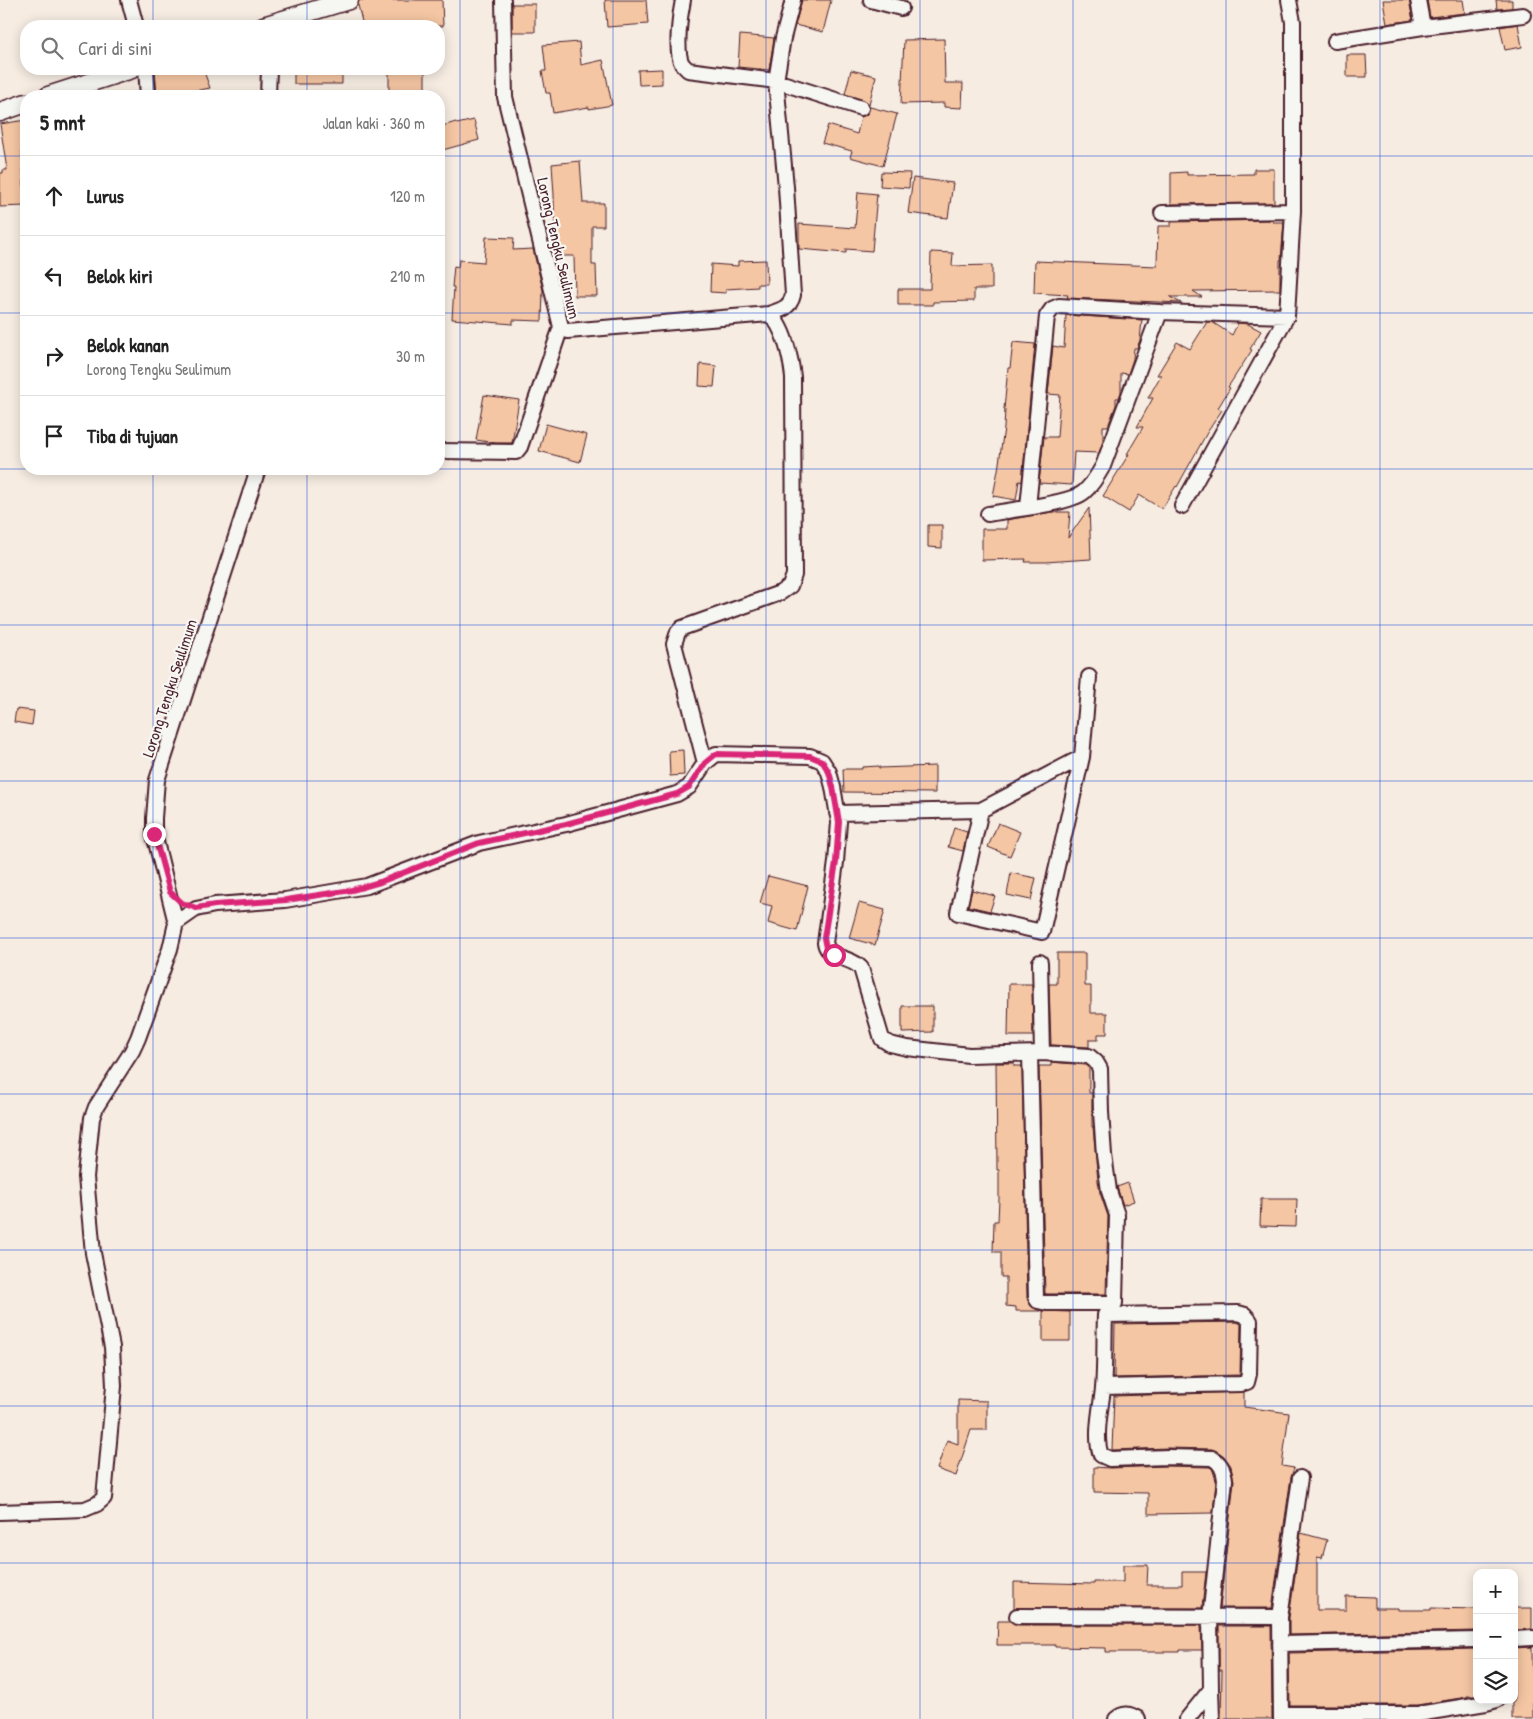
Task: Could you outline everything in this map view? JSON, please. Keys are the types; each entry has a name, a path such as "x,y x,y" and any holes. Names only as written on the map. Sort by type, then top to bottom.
{"street":[{"path":"129,0 134,20"},
{"path":"291,20 349,0"},
{"name":"Lorong Tengku Seulimum","path":"445,451 516,452 520,447 561,327 505,97 503,0"},
{"path":"683,0 679,51 682,63 688,70 776,81 861,108"},
{"path":"561,327 568,331 769,314 785,308 791,303 793,295 786,187 776,81 783,38 793,0"},
{"path":"871,0 901,8"},
{"path":"1182,506 1287,316 1294,211 1293,22 1289,0"},
{"path":"1418,0 1423,27"},
{"path":"1335,41 1423,27 1523,15"},
{"path":"67,90 113,75"},
{"path":"146,75 148,90"},
{"path":"268,90 269,75"},
{"path":"0,112 20,105"},
{"path":"1162,213 1294,211"},
{"path":"1028,507 1047,316 1052,308 1059,306 1160,312 1287,316"},
{"path":"988,514 1069,500 1084,492 1103,466 1160,312"},
{"path":"705,763 674,644 678,632 682,628 780,593 790,586 794,575 793,377 779,325 769,314"},
{"name":"Lorong Tengku Seulimum","path":"176,922 154,834 157,780 256,475"},
{"path":"981,810 958,913 1042,932 1082,757 1089,677"},
{"path":"0,1512 85,1509 97,1504 104,1498 114,1386 111,1336 93,1253 86,1177 90,1126 96,1107 132,1051 138,1038 170,949 176,922 196,908 286,900 367,886 479,843 566,824 677,794 689,787 705,763 716,754 810,756 826,766 829,772 839,822 836,862 825,943 826,948 834,955 856,962 860,968 882,1039 890,1044 907,1048 970,1055 1036,1054 1089,1056 1100,1069 1100,1112 1104,1155 1109,1191 1117,1215 1115,1304 1105,1315 1103,1387 1098,1445 1101,1455 1110,1459 1212,1458 1222,1467 1225,1480 1210,1618 1212,1719"},
{"path":"837,812 981,810 1082,757"},
{"path":"170,892 182,903 196,908"},
{"path":"1040,962 1036,1054 1036,1298 1038,1301 1047,1304 1115,1304"},
{"path":"1103,1387 1241,1384 1247,1382 1249,1374 1250,1321 1245,1315 1238,1313 1105,1315"},
{"path":"1300,1478 1280,1617 1281,1716 1418,1716 1486,1704"},
{"path":"1018,1616 1280,1617"},
{"path":"1518,1639 1533,1638"},
{"path":"1280,1644 1473,1640"},
{"path":"1186,1719 1211,1689"},
{"path":"1116,1719 1123,1714 1131,1714 1138,1719"}],"building":[{"path":"359,0 442,0 443,20 362,20 358,5"},
{"path":"605,0 646,0 648,24 607,27"},
{"path":"802,0 831,0 823,32 795,25"},
{"path":"1383,0 1409,0 1413,20 1387,24"},
{"path":"1427,0 1463,0 1465,13 1430,17"},
{"path":"1496,0 1512,0 1512,8 1497,9"},
{"path":"512,4 535,4 535,32 512,32"},
{"path":"1518,24 1522,47 1505,50 1500,27"},
{"path":"740,35 774,38 769,70 738,67"},
{"path":"944,39 945,83 963,83 962,108 944,107 944,103 901,104 904,40"},
{"path":"579,42 581,65 603,60 612,105 553,113 550,93 546,93 542,71 546,71 543,45"},
{"path":"1347,55 1366,55 1367,77 1347,77"},
{"path":"662,69 662,84 639,85 638,70"},
{"path":"851,70 876,76 869,104 864,100 845,94"},
{"path":"155,75 205,75 210,88 200,90 157,90"},
{"path":"294,75 342,75 342,84 294,84"},
{"path":"389,75 425,75 425,90 389,90"},
{"path":"870,107 897,114 883,166 850,157 852,151 822,143 828,125 857,134 861,117 867,114"},
{"path":"474,120 479,140 445,149 445,125 456,122 457,124"},
{"path":"20,121 20,206 0,207 0,173 3,173 3,170 7,170 0,124"},
{"path":"580,161 583,203 604,203 604,226 592,226 592,265 596,265 597,296 575,296 574,256 555,256 552,164"},
{"path":"1254,169 1274,169 1274,203 1171,204 1171,173 1187,172 1187,175 1254,174"},
{"path":"881,172 910,173 909,188 880,186"},
{"path":"913,178 953,183 948,218 908,213"},
{"path":"858,192 877,194 872,251 846,249 846,253 799,249 799,224 855,228"},
{"path":"1273,220 1273,222 1284,222 1280,260 1280,290 1193,291 1202,297 1170,297 1181,303 1067,298 1068,295 1034,293 1035,261 1157,266 1158,226 1171,226 1171,222"},
{"path":"486,237 514,238 513,250 533,249 543,290 542,321 513,320 513,324 452,319 454,266 458,267 459,260 484,262"},
{"path":"931,252 953,253 952,266 992,265 992,289 974,289 974,301 933,302 933,305 898,305 898,289 930,289"},
{"path":"766,260 767,284 758,284 758,287 726,289 726,293 710,292 711,264 738,266 738,261"},
{"path":"1066,315 1142,320 1140,340 1137,348 1134,348 1128,374 1121,373 1121,392 1119,398 1116,398 1116,405 1108,426 1103,426 1103,441 1099,453 1074,452 1072,485 1039,483 1044,437 1057,437 1060,395 1048,394 1053,346 1064,348"},
{"path":"1207,322 1212,322 1232,335 1238,323 1248,324 1261,331 1250,349 1252,350 1228,387 1230,388 1218,408 1222,410 1162,509 1139,495 1129,512 1103,496 1143,427 1137,427 1153,398 1148,398 1161,375 1157,375 1177,342 1190,349"},
{"path":"1013,342 1035,344 1022,482 1019,481 1016,500 993,496 1004,428 1008,368 1010,368"},
{"path":"700,364 716,366 714,387 699,386"},
{"path":"484,395 519,400 512,443 476,440"},
{"path":"546,424 587,435 580,462 539,451"},
{"path":"1089,508 1091,559 1045,562 1025,562 1026,559 982,560 982,529 1007,529 1007,520 1051,512 1070,512 1068,538"},
{"path":"928,525 942,525 942,548 928,547"},
{"path":"16,709 34,711 32,725 14,722"},
{"path":"683,750 684,775 670,776 669,751"},
{"path":"879,766 879,768 935,766 935,793 844,792 843,769 862,769 862,767"},
{"path":"998,823 1020,832 1010,856 988,847"},
{"path":"954,828 967,832 963,851 948,847"},
{"path":"1011,873 1036,878 1031,900 1007,895"},
{"path":"768,876 808,886 797,931 768,923 772,906 760,903"},
{"path":"972,890 995,896 990,911 968,906"},
{"path":"859,903 885,910 875,945 849,938"},
{"path":"1057,953 1085,953 1085,986 1091,986 1091,1013 1107,1013 1107,1034 1098,1034 1098,1040 1089,1040 1089,1047 1051,1045 1049,984 1057,984"},
{"path":"1009,984 1032,984 1033,1036 1008,1036"},
{"path":"902,1006 933,1006 933,1032 902,1033"},
{"path":"1051,1062 1086,1065 1089,1067 1089,1093 1092,1093 1092,1127 1098,1181 1108,1216 1106,1294 1045,1294 1039,1066 1051,1066"},
{"path":"996,1063 1014,1063 1014,1066 1022,1066 1027,1298 1031,1306 1041,1311 1016,1311 1016,1307 1006,1306 1006,1277 1001,1277 1001,1252 993,1252 994,1221 998,1221 999,1199"},
{"path":"1128,1183 1134,1201 1123,1205 1117,1187"},
{"path":"1261,1199 1297,1199 1296,1227 1260,1226"},
{"path":"1043,1311 1070,1312 1070,1341 1043,1341"},
{"path":"1237,1322 1241,1324 1240,1375 1114,1378 1115,1324"},
{"path":"1244,1392 1244,1407 1289,1413 1282,1466 1294,1468 1291,1477 1272,1608 1220,1608 1234,1481 1231,1466 1224,1456 1212,1449 1112,1450 1114,1396"},
{"path":"958,1400 987,1401 987,1430 971,1430 956,1476 937,1469 947,1440 958,1444"},
{"path":"1168,1466 1212,1468 1216,1480 1213,1513 1148,1514 1148,1493 1094,1492 1094,1467"},
{"path":"1301,1533 1327,1540 1322,1558 1317,1557 1317,1610 1346,1610 1346,1596 1375,1597 1375,1608 1398,1608 1398,1610 1431,1610 1431,1608 1473,1609 1473,1631 1289,1635 1289,1618"},
{"path":"1123,1565 1148,1565 1147,1585 1182,1585 1182,1572 1206,1572 1202,1608 1014,1608 1014,1582 1094,1584 1094,1582 1123,1582"},
{"path":"1518,1608 1532,1608 1532,1629 1518,1630"},
{"path":"998,1621 1010,1621 1017,1625 1201,1625 1202,1650 1180,1650 1180,1652 1106,1652 1106,1648 1055,1647 1055,1645 997,1645"},
{"path":"1219,1626 1271,1626 1272,1719 1221,1719 1222,1670 1219,1670"},
{"path":"1532,1647 1533,1719 1512,1719 1512,1704 1518,1704 1518,1648"},
{"path":"1473,1649 1473,1696 1417,1705 1290,1705 1289,1653"}],"route":[{"path":"154,834 170,892 182,903 196,908 286,900 367,886 479,843 566,824 677,794 689,787 705,763 716,754 810,756 822,761 829,772 839,822 836,862 824,938 826,948 834,955"}]}
